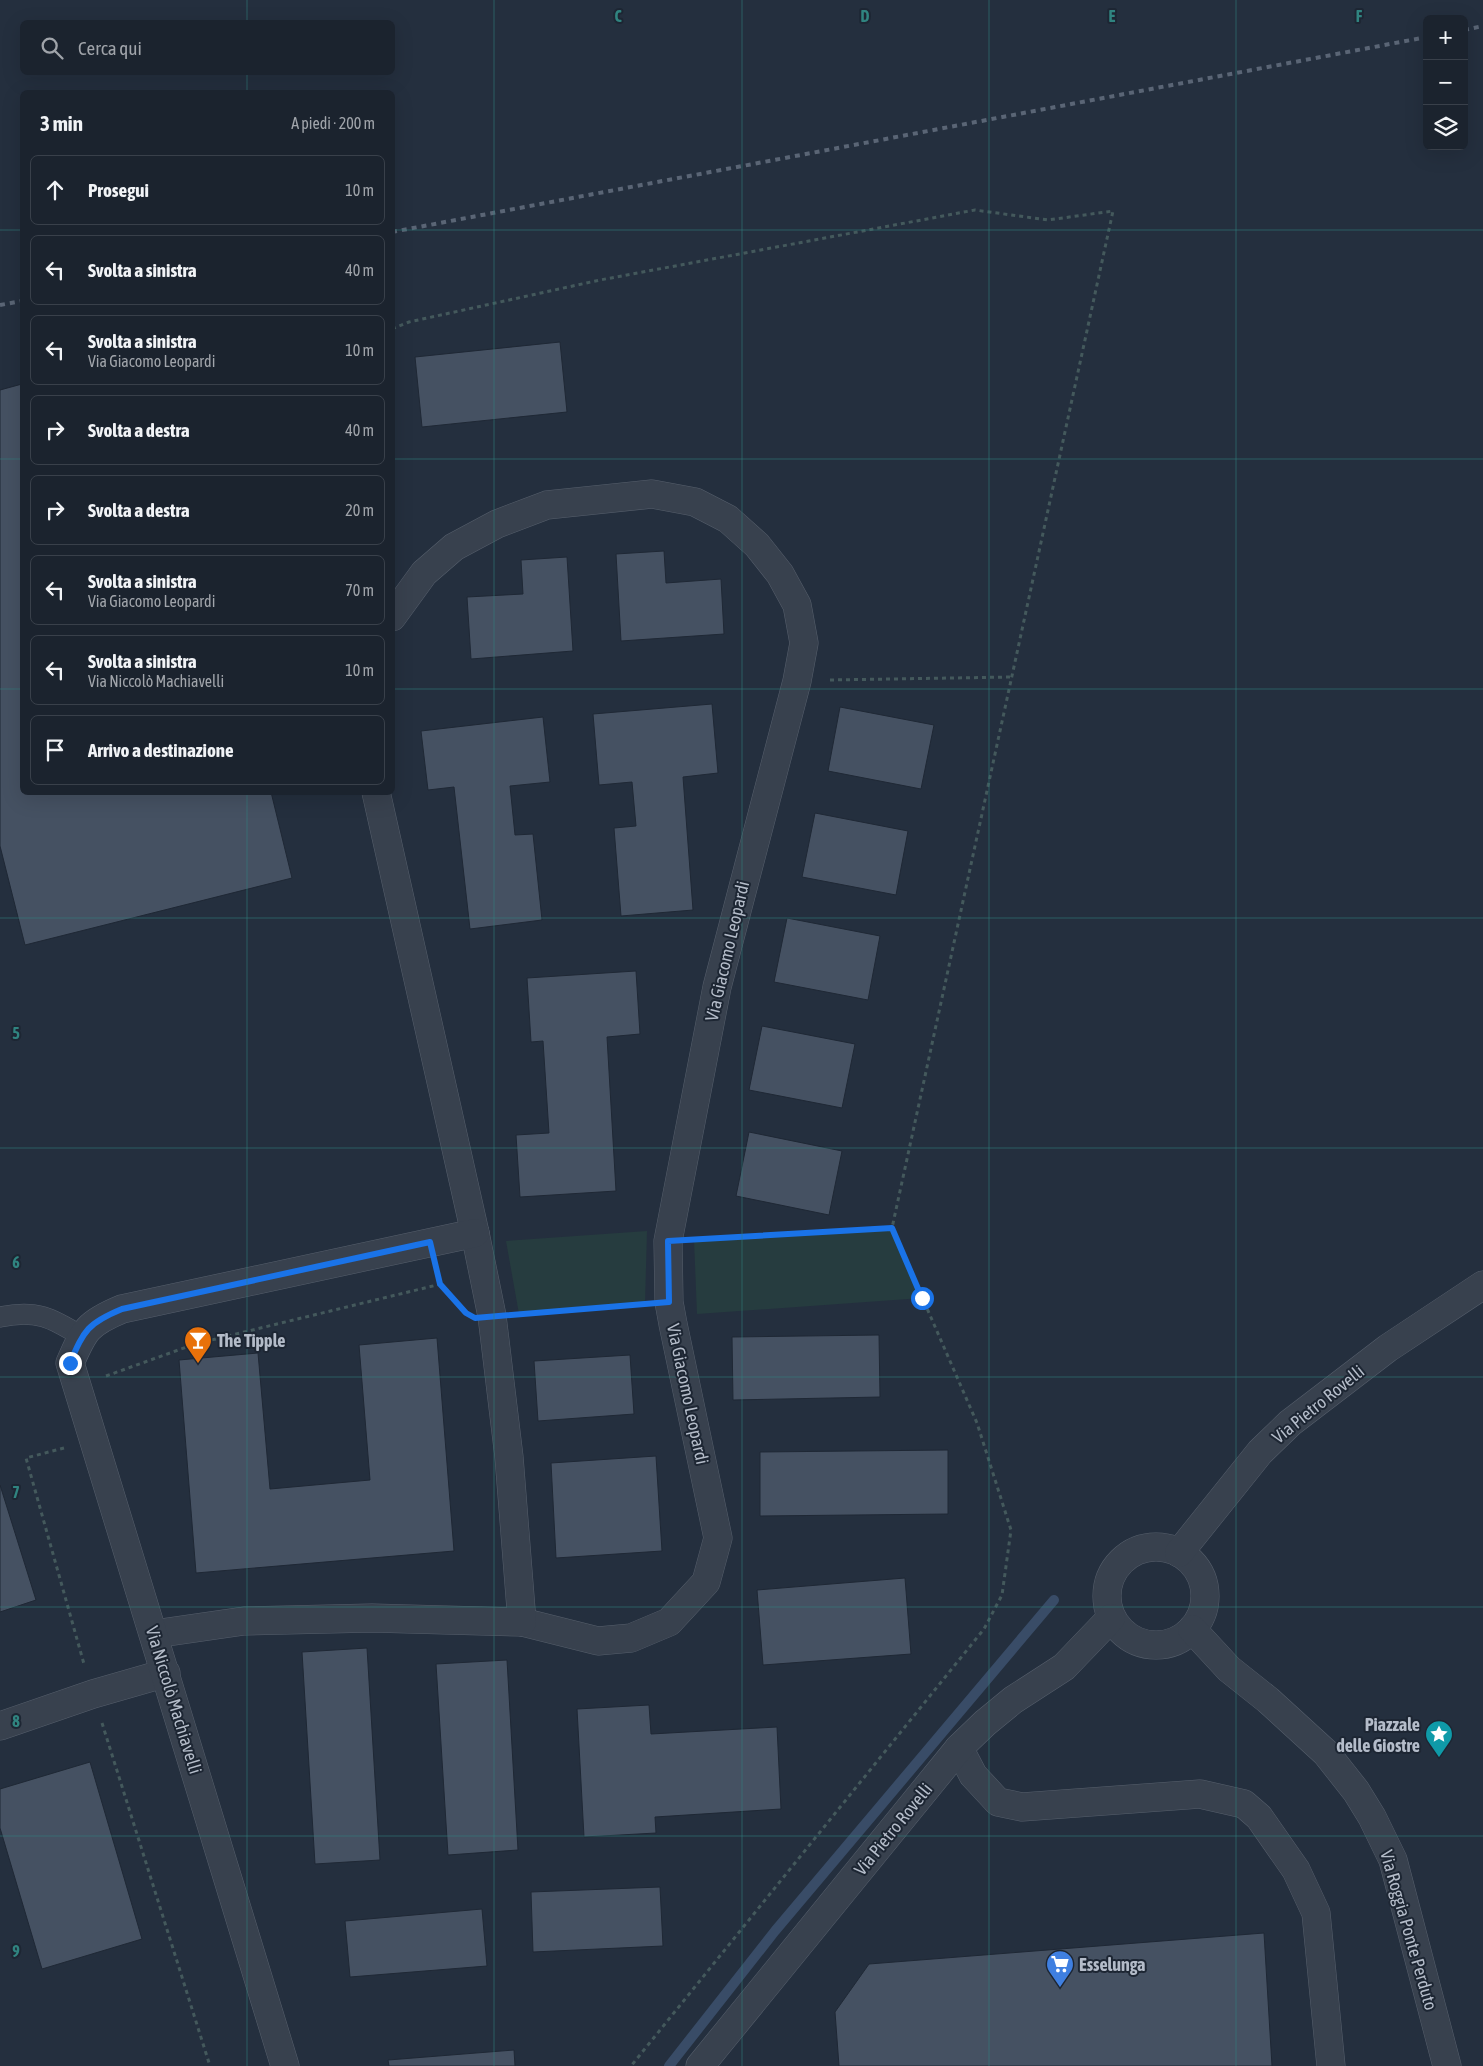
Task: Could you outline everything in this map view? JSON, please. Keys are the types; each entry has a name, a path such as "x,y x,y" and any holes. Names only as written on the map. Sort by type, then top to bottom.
{"street":[{"name":"Via Giacomo Leopardi","path":"154,1634 244,1621 372,1618 522,1622 598,1641 631,1638 670,1622 706,1582 718,1538 669,1302 668,1241 717,987 797,681 804,643 796,605 780,574 757,545 728,519 695,502 652,494 546,505 497,524 454,547 424,573 395,613"},
{"path":"377,795 492,1316 509,1458 522,1622"},
{"path":"82,1336 99,1318 122,1309 475,1233"},
{"name":"Via Pietro Rovelli","path":"1179,1553 1260,1452 1290,1423 1388,1348 1483,1285"},
{"name":"Via Niccolò Machiavelli","path":"82,1336 70,1363 285,2066"},
{"path":"1149,1548 1164,1548 1179,1553 1191,1561 1200,1573 1205,1602 1200,1617 1192,1629 1179,1639 1164,1644 1148,1645 1133,1640 1120,1630 1111,1618 1107,1603 1107,1588 1112,1573 1122,1561 1134,1552 1149,1548"},
{"name":"Via Pietro Rovelli","path":"700,2066 959,1748 1013,1700 1064,1667 1111,1618"},
{"name":"Via Roggia Ponte Perduto","path":"1192,1629 1229,1669 1268,1700 1326,1753 1356,1791 1372,1818 1393,1860 1447,2066"},
{"path":"0,1726 93,1694 166,1673"},
{"path":"959,1748 973,1775 998,1802 1022,1807 1200,1794 1244,1804 1259,1816 1296,1870 1316,1914 1331,2066"}],"lane":[{"path":"0,1318 18,1313 52,1318 82,1336"}],"path":[{"path":"395,328 409,322 600,280 975,210 1048,220 1113,212 892,1228 977,1423 1011,1530 1002,1595 984,1629 631,2066"},
{"path":"797,681 1012,677"},
{"path":"668,1241 892,1228"},
{"path":"430,1242 440,1284 466,1313 475,1318 669,1302"},
{"path":"100,1378 194,1344 440,1284"}],"green space":[{"path":"892,1228 922,1298 697,1314 694,1240"},
{"path":"647,1231 645,1304 519,1314 506,1241"}],"building":[{"path":"560,342 567,412 422,427 415,357"},
{"path":"20,385 20,795 272,795 292,878 25,945 0,846 0,390"},
{"path":"664,551 666,583 721,579 724,634 621,641 616,554"},
{"path":"567,557 573,651 471,659 467,597 523,594 521,560"},
{"path":"712,704 718,773 683,777 693,910 621,916 614,828 636,826 632,782 599,785 593,714"},
{"path":"840,707 934,725 921,789 828,771"},
{"path":"543,717 550,782 510,786 515,835 533,834 542,920 470,929 454,787 428,790 421,731"},
{"path":"815,813 908,831 896,895 802,877"},
{"path":"787,918 880,936 868,1000 774,982"},
{"path":"636,971 640,1034 607,1037 616,1191 520,1197 516,1135 549,1133 543,1041 531,1042 527,978"},
{"path":"762,1026 855,1044 842,1108 749,1090"},
{"path":"749,1132 842,1151 829,1215 736,1196"},
{"path":"879,1335 880,1397 733,1400 732,1337"},
{"path":"437,1338 454,1551 196,1573 179,1360 258,1353 270,1489 370,1480 359,1345"},
{"path":"630,1355 634,1414 538,1421 534,1361"},
{"path":"948,1450 948,1514 760,1516 760,1452"},
{"path":"656,1456 662,1551 556,1558 551,1463"},
{"path":"0,1485 36,1600 0,1612"},
{"path":"905,1578 911,1654 763,1665 757,1590"},
{"path":"367,1648 380,1860 315,1864 302,1652"},
{"path":"507,1660 518,1850 448,1855 436,1664"},
{"path":"649,1705 651,1734 777,1727 781,1809 655,1817 656,1833 584,1837 577,1709"},
{"path":"90,1762 142,1939 42,1969 0,1828 0,1789"},
{"path":"660,1887 663,1946 533,1952 531,1892"},
{"path":"482,1909 487,1966 350,1977 345,1921"},
{"name":"Esselunga","path":"1264,1933 1272,2066 839,2066 835,2012 869,1964"},
{"path":"514,2050 515,2066 389,2066 388,2060"}],"waterway":[{"path":"669,2066 775,1931 1054,1600"}],"railway":[{"path":"1468,29 1483,26"},
{"path":"395,231 1423,38"},
{"path":"0,305 20,301"}],"place":[{"name":"The Tipple","path":"198,1364"},
{"name":"Piazzale delle Giostre","path":"1439,1758"},
{"name":"Esselunga","path":"1060,1988"}],"route":[{"path":"70,1363 82,1336 99,1318 122,1309 430,1242 440,1284 466,1313 475,1318 669,1302 668,1241 892,1228 922,1298"}]}
